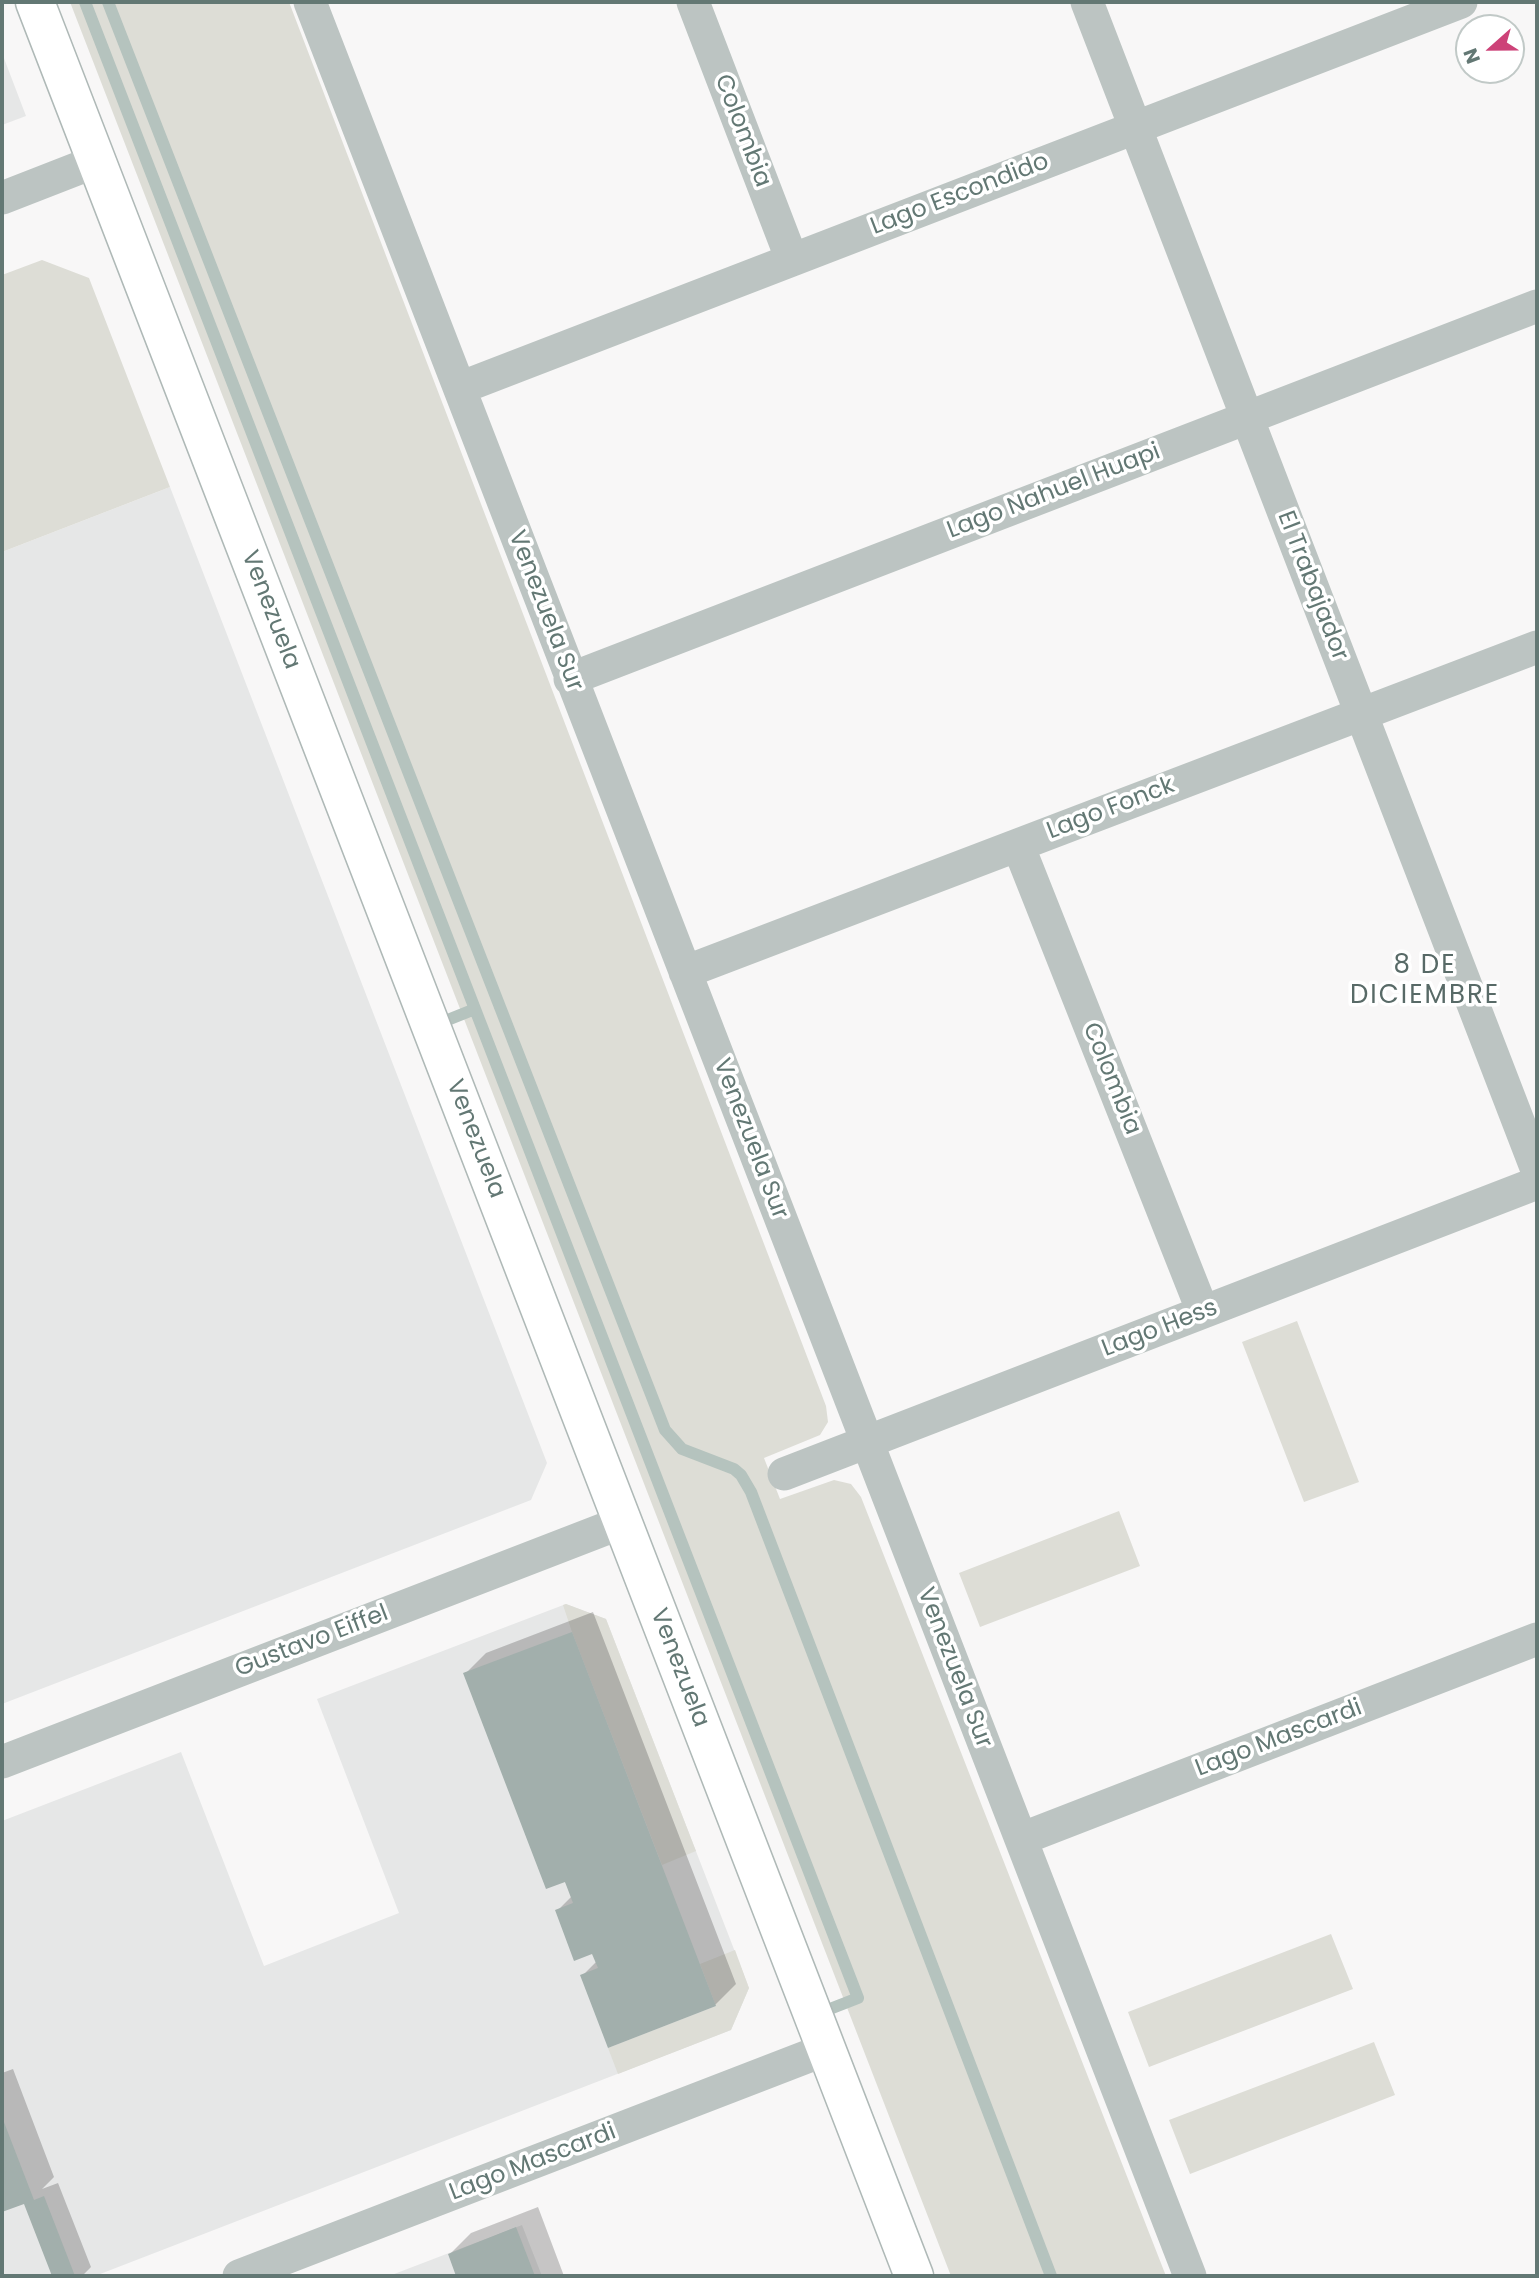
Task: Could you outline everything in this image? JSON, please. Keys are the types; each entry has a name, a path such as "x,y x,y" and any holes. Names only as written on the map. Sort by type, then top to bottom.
{"street":[{"name":"Venezuela","path":"35,2 914,2276"},
{"name":"Venezuela Sur","path":"310,2 1190,2276"},
{"name":"Colombia","path":"693,2 792,260"},
{"name":"El Trabajador","path":"1087,2 1537,1170"},
{"name":"Lago Escondido","path":"460,388 1461,2"},
{"path":"2,198 97,161"},
{"name":"Lago Nahuel Huapi","path":"570,679 1537,306"},
{"name":"Lago Fonck","path":"685,972 1537,647"},
{"name":"Colombia","path":"1018,845 1203,1312"},
{"name":"Lago Hess","path":"784,1474 1537,1183"},
{"name":"Gustavo Eiffel","path":"2,1762 623,1522"},
{"name":"Lago Mascardi","path":"1021,1839 1537,1639"},
{"name":"Lago Mascardi","path":"239,2276 827,2049"}],"shaded area":[{"path":"70,2 289,2 826,1406 828,1422 820,1435 764,1458 780,1499 834,1480 851,1484 861,1497 1166,2276 951,2276"},
{"path":"2,53 26,116 2,125"},
{"path":"42,260 89,278 170,487 2,552 2,275"},
{"path":"170,487 547,1463 531,1500 2,1704 2,552"},
{"path":"1297,1321 1359,1482 1304,1502 1242,1342"},
{"path":"1119,1511 1140,1566 980,1627 959,1573"},
{"path":"566,1604 606,1619 749,1988 731,2030 95,2276 2,2276 2,1821 181,1752 264,1966 399,1913 317,1699"},
{"path":"563,1605 606,1619 696,1851 662,1865 572,1632"},
{"path":"1331,1934 1353,1989 1149,2067 1128,2012"},
{"path":"735,1950 749,1988 731,2030 618,2074 608,2048 716,2006 700,1964"},
{"path":"1374,2042 1395,2095 1190,2174 1169,2120"},
{"path":"522,2225 542,2276 389,2276"}],"building":[{"path":"572,1632 716,2006 608,2048 580,1975 598,1968 592,1954 574,1961 555,1910 573,1903 565,1882 546,1889 463,1673"},
{"path":"2,2117 34,2200 44,2196 75,2276 52,2276 24,2204 2,2212"},
{"path":"516,2227 535,2276 456,2276 448,2254"}],"waterway":[{"path":"85,2 858,1998 817,2014"},
{"path":"108,2 665,1430 682,1449 734,1469 751,1492 1051,2276"},
{"path":"435,1025 475,1009"}],"district":[{"name":"8 DE DICIEMBRE","path":"1425,981"}]}
